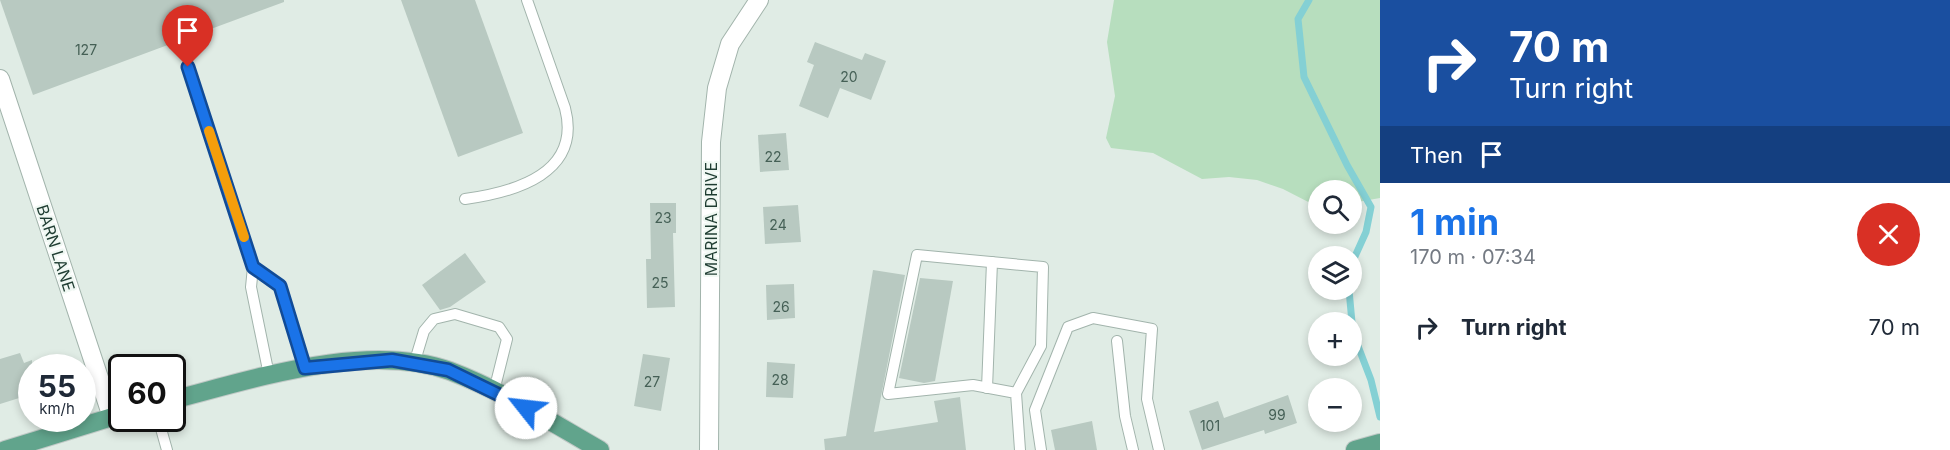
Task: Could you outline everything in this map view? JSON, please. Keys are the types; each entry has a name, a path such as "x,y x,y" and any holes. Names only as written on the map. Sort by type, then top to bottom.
{"main road":[{"path":"186,396 305,368 392,360 448,370 494,391 600,450"},
{"path":"5,450 108,419"},
{"path":"1355,450 1380,443"}],"street":[{"name":"MARINA DRIVE","path":"710,450 711,142 717,88 730,44 759,0"},
{"name":"BARN LANE","path":"0,79 108,390"}],"lane":[{"path":"465,199 534,181 557,160 567,142 569,124 565,108 527,0"},
{"path":"188,67 253,267 251,288 269,375"},
{"path":"1016,393 973,385 888,394 917,255 1043,267 1041,346 1016,393 1020,450"},
{"path":"987,388 992,262"},
{"path":"253,267 280,286 305,368"},
{"path":"414,364 424,330 434,319 455,314 499,327 507,339 494,391"},
{"path":"1041,450 1035,410 1068,327 1093,318 1152,329 1147,399 1159,450"},
{"path":"1118,341 1125,416 1133,450"},
{"path":"162,432 167,450"}],"green space":[{"path":"1114,0 1380,0 1380,198 1362,201 1362,180 1308,180 1308,202 1283,189 1257,180 1229,177 1202,179 1153,153 1111,148 1106,138 1115,96 1107,42"}],"building":[{"path":"0,0 284,0 284,2 33,95"},
{"path":"401,0 475,0 523,133 458,157"},
{"path":"815,42 862,60 865,53 886,61 871,100 840,88 828,118 799,106 814,65 807,62"},
{"path":"786,133 789,170 760,172 758,135"},
{"path":"650,203 676,203 676,233 673,233 675,307 647,308 646,259 651,259"},
{"path":"798,205 801,242 765,244 763,207"},
{"path":"465,253 486,282 450,307 440,310 422,285"},
{"path":"873,270 905,275 874,432 938,422 934,401 960,397 966,450 825,450 824,439 846,436"},
{"path":"920,278 953,281 935,381 924,383 899,378"},
{"path":"794,284 795,318 767,320 766,285"},
{"path":"20,353 20,354 18,354 18,398 0,404 0,359"},
{"path":"643,354 670,358 661,411 634,406"},
{"path":"767,362 795,364 793,398 766,397"},
{"path":"1288,395 1297,423 1265,434 1264,430 1202,450 1189,411 1218,401 1224,418"},
{"path":"1092,421 1097,450 1055,450 1051,430"}],"waterway":[{"path":"1309,0 1298,19 1304,77 1347,165 1371,207 1366,232 1360,246"},
{"path":"1350,300 1353,333 1371,380 1380,417"}],"slow traffic":[{"path":"209,131 244,237"}],"route":[{"path":"188,67 253,267 280,286 305,368 392,360 448,370 526,408"}]}
